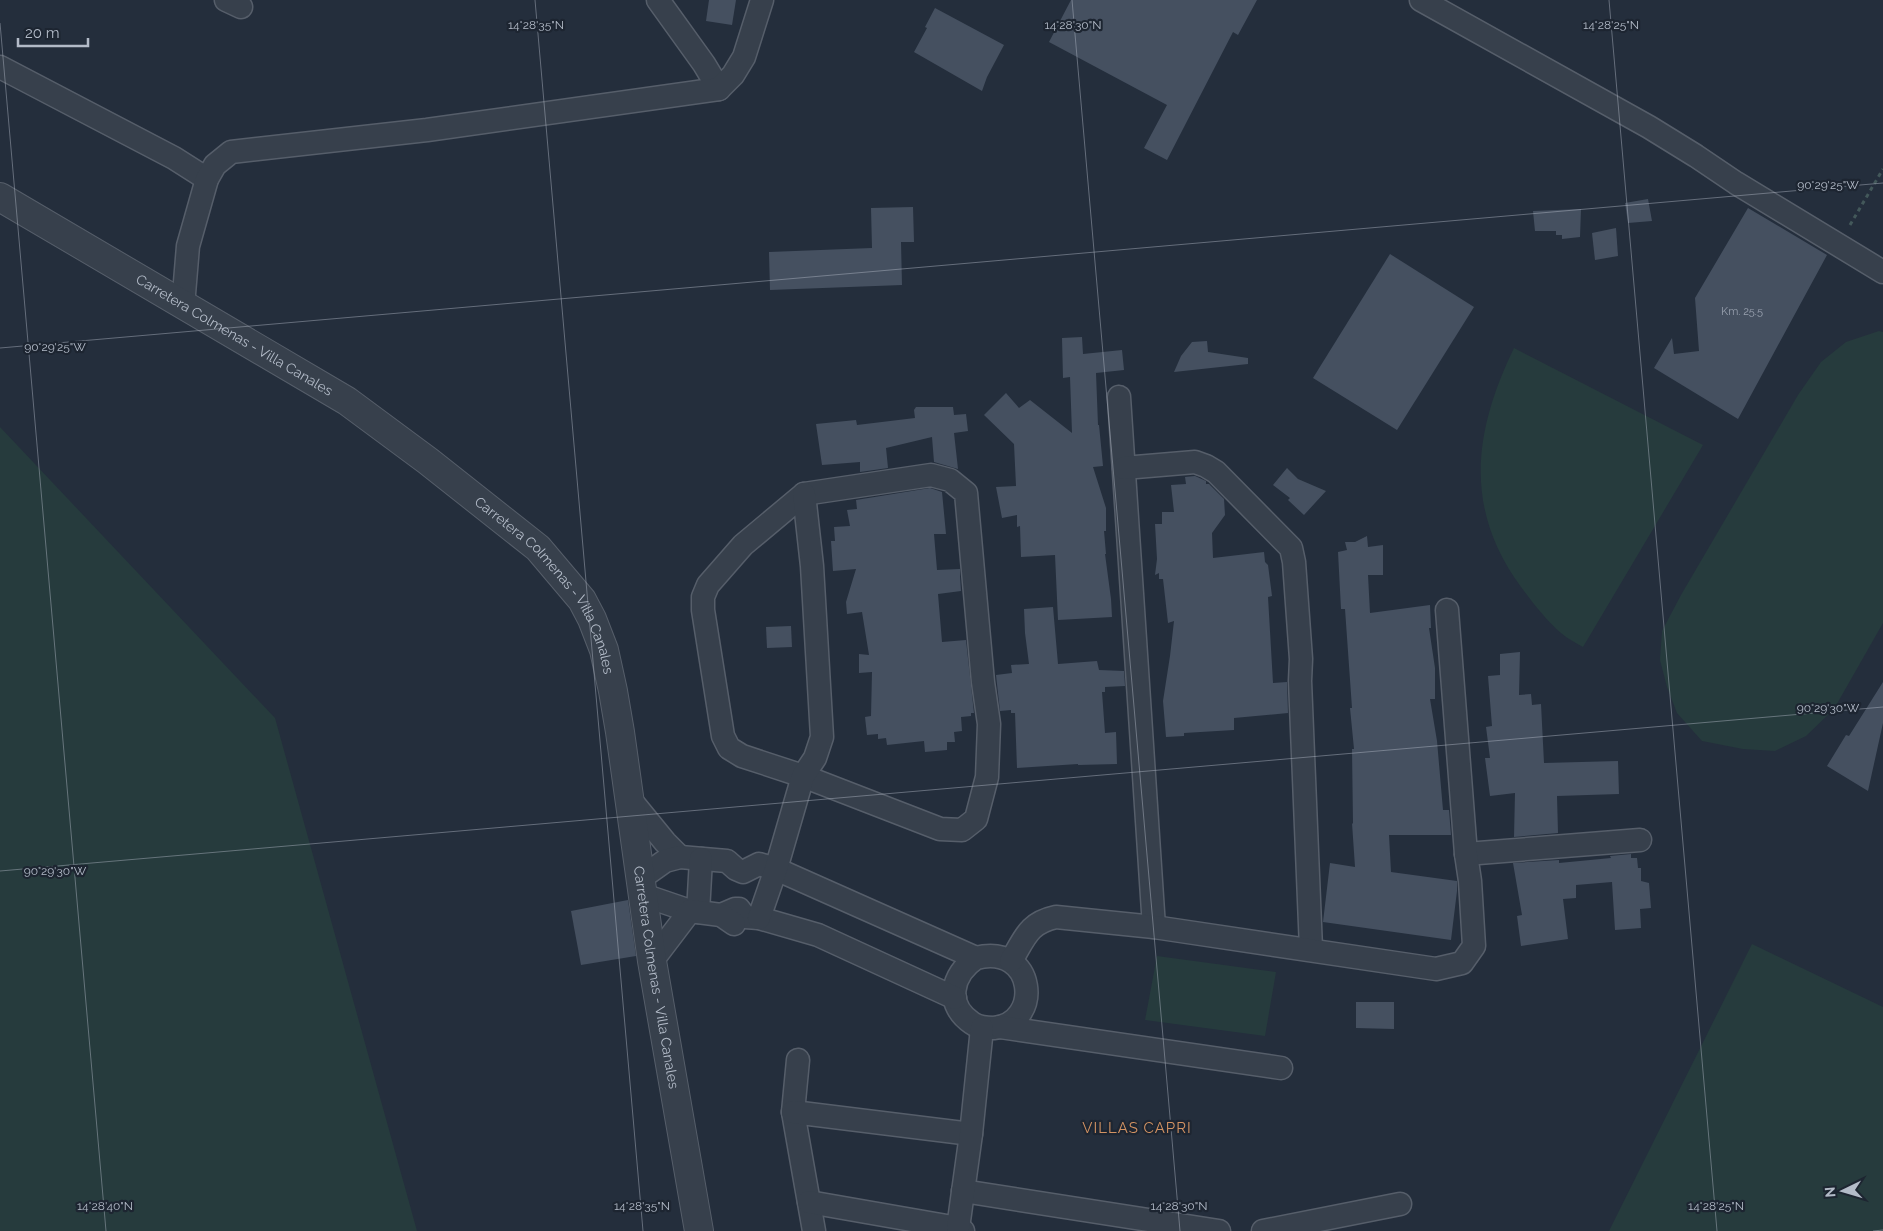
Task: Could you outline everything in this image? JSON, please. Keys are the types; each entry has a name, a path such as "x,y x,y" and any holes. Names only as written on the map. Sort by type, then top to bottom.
{"street":[{"path":"658,0 704,64 719,89"},
{"path":"183,306 188,246 207,179 215,165 231,152 427,130 719,89 733,75 744,57 762,0"},
{"path":"1421,0 1649,127 1736,183 1883,272"},
{"path":"0,67 174,158 207,179"},
{"name":"Carretera Colmenas - Villa Canales","path":"0,197 347,401 450,478 538,548 582,600 604,650 613,690 652,961 700,1231"},
{"path":"1119,397 1154,927"},
{"path":"1124,468 1195,462 1206,466 1216,472 1291,548 1294,562 1301,659 1300,680 1311,949"},
{"path":"931,475 950,480 966,493 989,724 987,776 976,819 962,830 940,829 803,776 742,756 728,748 723,736 702,610 703,597 708,585 743,545 804,494 931,475"},
{"path":"752,918 767,867 803,776 815,758 822,738 812,566 804,494"},
{"path":"1010,961 1032,927 1043,920 1056,918 1154,927 1436,969 1462,963 1474,946 1447,610"},
{"path":"629,798 665,842 691,858"},
{"path":"1466,854 1640,840"},
{"path":"652,961 694,912 691,858"},
{"path":"955,998 818,935 752,918 734,924 721,915 694,912 642,887 665,861 691,858 727,862 743,872 767,867 976,958"},
{"path":"991,1027 1011,1022 1020,1014 1026,1003 1027,992 1025,980 1019,969 1010,961 1000,956 988,955 976,958 966,964 958,974 955,998 958,1009 966,1019 991,1027 1281,1068"},
{"path":"809,1202 961,1229 963,1191 971,1134 991,1027"},
{"path":"798,1060 793,1112 814,1231"},
{"path":"793,1112 971,1134"},
{"path":"963,1191 1219,1231"},
{"path":"1264,1231 1400,1204"}],"path":[{"path":"1838,245 1883,169"}],"green space":[{"path":"1879,331 1883,332 1883,623 1834,709 1806,736 1775,751 1743,749 1702,741 1677,713 1667,687 1660,660 1662,631 1681,595 1798,395 1821,362 1846,342"},
{"path":"1514,348 1703,445 1583,647 1555,628 1521,587 1502,557 1490,528 1483,499 1481,469 1483,439 1500,379"},
{"path":"0,427 275,718 417,1231 0,1231"},
{"path":"1752,944 1883,1007 1883,1231 1609,1231"},
{"path":"1157,956 1276,972 1265,1036 1145,1020"}],"building":[{"path":"709,0 736,0 732,25 706,21"},
{"path":"1071,0 1257,0 1238,35 1233,32 1167,160 1144,148 1167,105 1049,42"},
{"path":"935,8 1004,45 987,77 982,91 914,52"},
{"path":"1648,199 1652,221 1628,223 1625,203"},
{"path":"913,207 914,242 901,242 902,285 770,290 769,252 872,248 871,208"},
{"path":"1748,208 1827,255 1738,419 1654,368 1672,338 1674,354 1699,351 1695,298"},
{"path":"1581,209 1580,237 1562,239 1562,235 1556,235 1556,231 1535,231 1533,211"},
{"path":"1616,228 1618,256 1595,260 1592,233"},
{"path":"1390,254 1474,307 1397,430 1313,378"},
{"path":"1082,337 1083,354 1122,350 1124,370 1096,373 1098,425 1103,466 1093,467 1106,508 1105,554 1112,617 1058,620 1055,555 1021,557 1020,526 1017,527 1017,515 1002,518 996,487 1016,486 1014,444 984,415 1006,393 1019,408 1030,400 1072,433 1070,377 1063,378 1062,338"},
{"path":"1207,341 1208,352 1248,358 1248,364 1174,372 1181,356 1192,342"},
{"path":"916,407 953,407 954,415 966,414 968,431 954,433 958,469 934,462 932,437 886,448 888,468 860,472 860,462 822,465 816,424 856,420 857,425 915,418 914,410"},
{"path":"1287,468 1298,479 1326,491 1304,515 1288,500 1290,498 1273,485"},
{"path":"1195,476 1206,481 1206,484 1209,484 1224,499 1225,515 1212,533 1213,558 1264,552 1265,562 1268,565 1272,596 1268,597 1273,683 1287,682 1288,713 1234,718 1234,730 1184,733 1184,736 1166,737 1163,701 1174,621 1168,623 1163,579 1159,579 1159,573 1155,575 1157,559 1155,524 1162,524 1162,512 1174,512 1171,485 1186,484 1185,477"},
{"path":"930,488 942,492 946,534 934,534 937,570 960,569 961,591 938,594 942,642 966,640 974,713 971,713 971,716 961,717 962,731 954,732 955,742 947,742 947,750 925,752 924,741 887,745 886,738 878,739 878,734 867,735 865,717 871,716 872,672 859,673 859,654 869,655 862,612 847,614 846,602 856,569 833,571 831,541 835,541 834,527 850,526 847,510 857,509 856,500"},
{"path":"1367,536 1368,547 1383,545 1383,575 1368,575 1370,613 1430,605 1431,628 1429,628 1435,668 1435,699 1430,699 1437,741 1443,810 1449,810 1451,835 1389,835 1391,872 1457,881 1451,940 1323,922 1330,863 1355,867 1352,823 1352,749 1354,749 1350,708 1352,708 1345,609 1341,609 1338,552 1347,550 1345,542 1355,542"},
{"path":"1053,607 1058,664 1097,661 1099,670 1124,671 1125,686 1105,687 1105,692 1102,692 1105,733 1116,732 1117,764 1078,764 1017,768 1015,713 1011,713 1011,710 1000,711 996,675 1012,673 1011,665 1029,664 1024,609"},
{"path":"791,626 792,647 767,648 766,627"},
{"path":"1520,652 1519,695 1531,694 1532,705 1541,704 1544,763 1618,761 1619,794 1557,796 1558,833 1514,837 1515,793 1490,796 1485,758 1490,758 1486,727 1492,726 1488,676 1500,675 1500,654"},
{"path":"1883,682 1883,723 1868,791 1827,766 1846,735 1849,736"},
{"path":"1631,854 1631,858 1637,858 1638,868 1641,868 1641,881 1649,883 1651,908 1640,909 1641,928 1615,930 1612,882 1576,885 1576,898 1563,899 1568,939 1521,946 1517,916 1522,915 1513,863 1559,860 1559,863"},
{"path":"628,900 636,956 581,965 571,911"},
{"path":"1356,1002 1394,1002 1394,1029 1356,1028"}],"district":[{"name":"VILLAS CAPRI","path":"1137,1128"}]}
